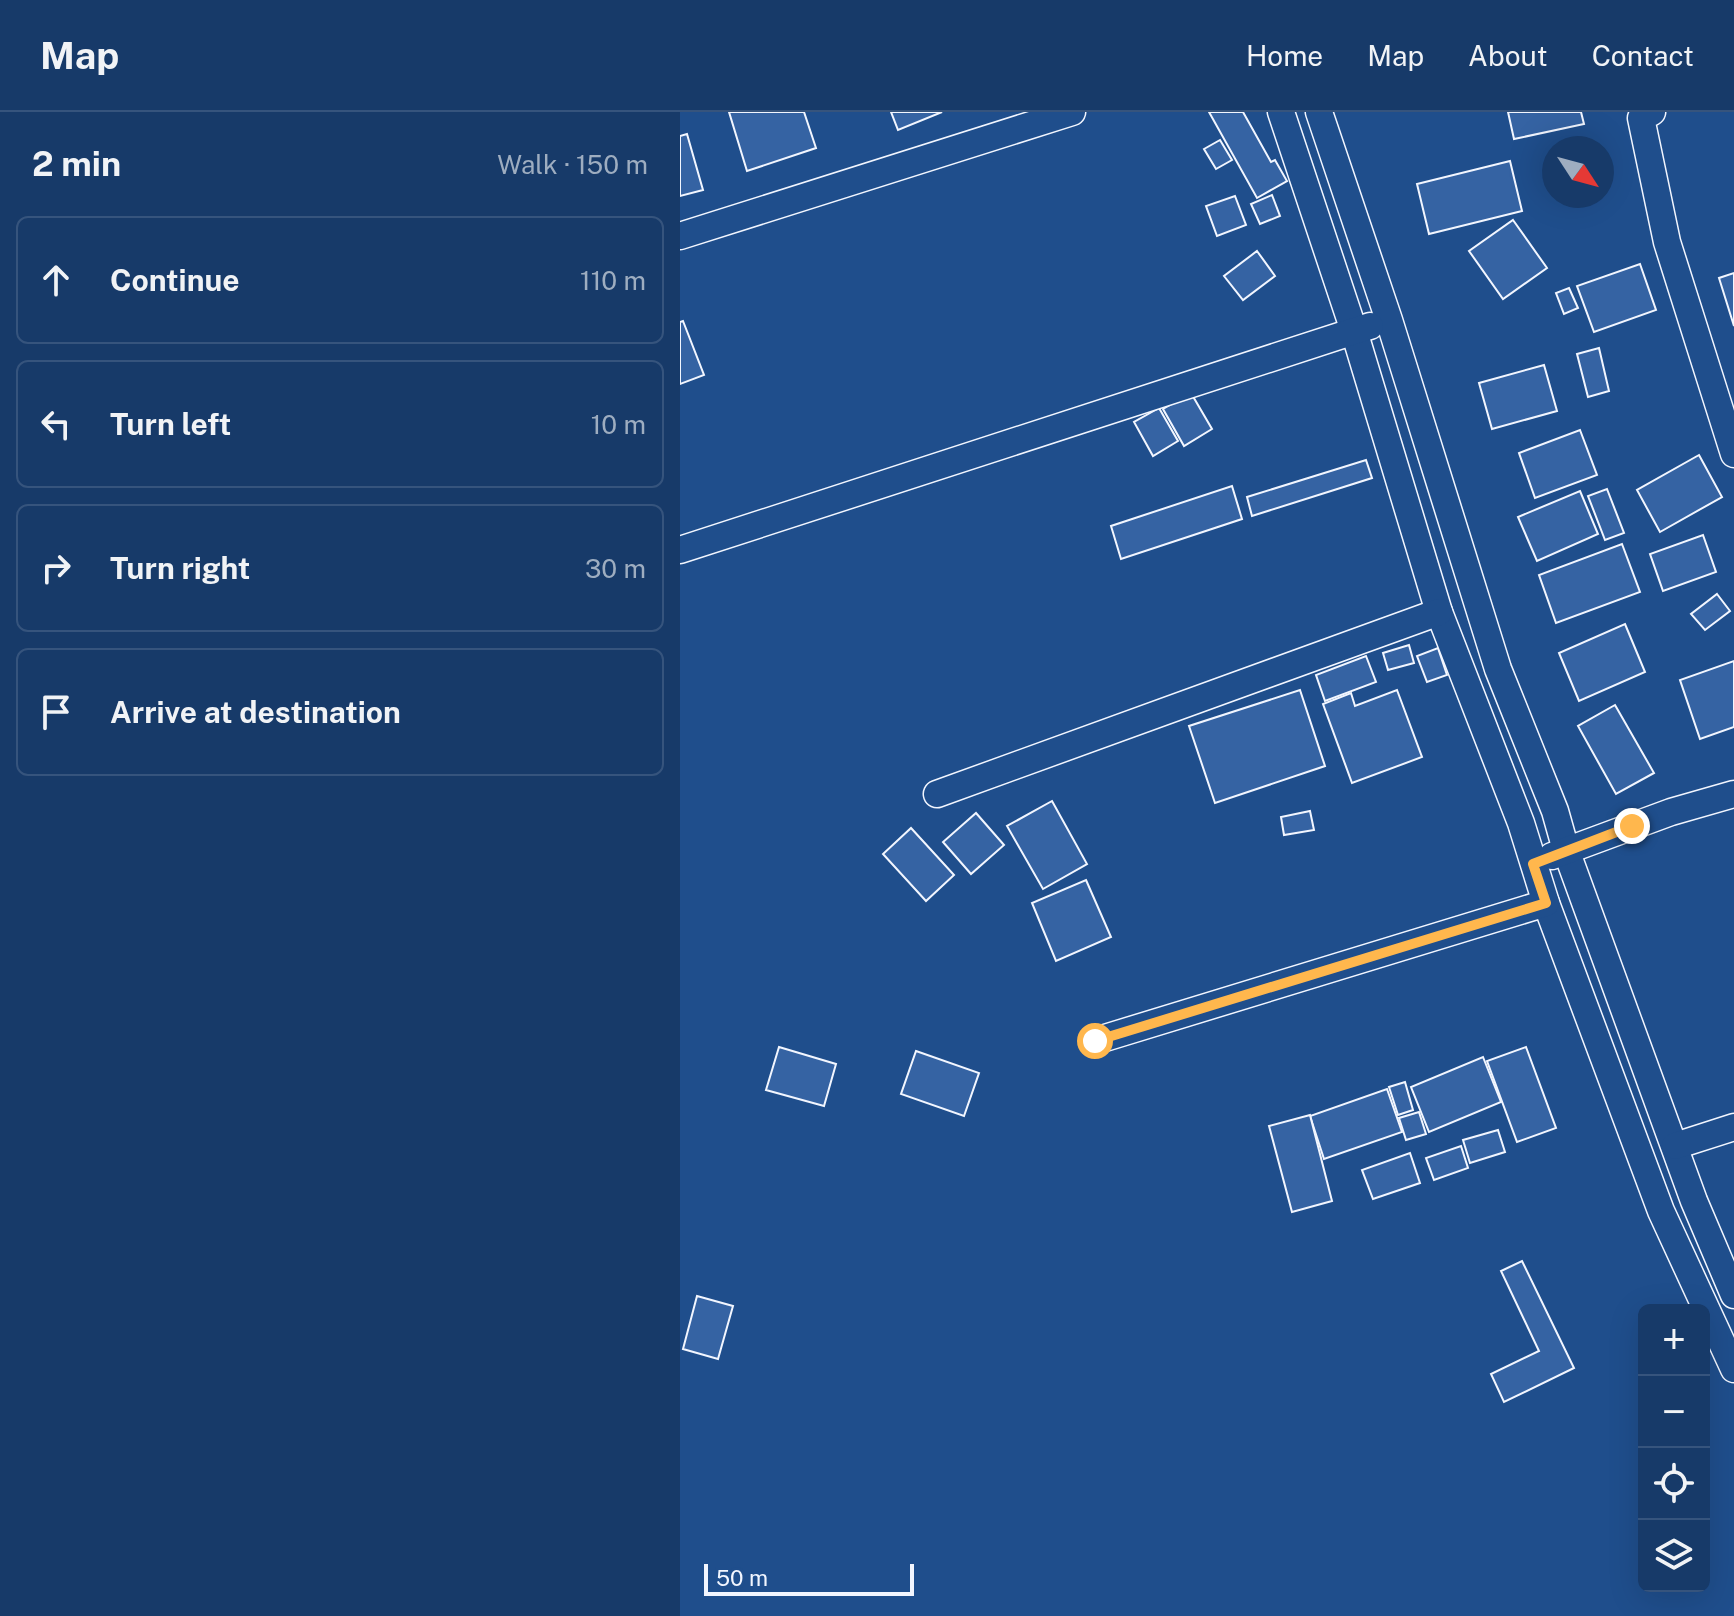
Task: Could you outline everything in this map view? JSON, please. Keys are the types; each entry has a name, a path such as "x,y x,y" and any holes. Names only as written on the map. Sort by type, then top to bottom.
{"street":[{"path":"680,236 1072,112"},
{"path":"1281,112 1354,331 1439,612 1521,823 1546,903 1661,1211 1734,1369"},
{"path":"1319,112 1389,320 1498,669 1555,811 1566,850 1675,1146 1734,1295"},
{"path":"1644,114 1667,242 1732,444"},
{"path":"680,550 1389,320"},
{"path":"937,794 1439,612"},
{"path":"1533,864 1671,812 1734,794"},
{"path":"1095,1041 1546,903"},
{"path":"1675,1146 1734,1127"}],"building":[{"path":"729,112 804,112 816,148 747,171"},
{"path":"891,112 942,112 898,130"},
{"path":"1209,112 1243,112 1271,162 1275,160 1287,181 1257,198"},
{"path":"1508,112 1581,112 1584,124 1514,139"},
{"path":"687,134 703,190 680,196 680,136"},
{"path":"1220,140 1232,160 1216,169 1204,149"},
{"path":"1510,161 1522,211 1429,234 1417,184"},
{"path":"1272,195 1280,216 1260,224 1251,204"},
{"path":"1235,196 1246,225 1217,236 1206,206"},
{"path":"1513,220 1547,268 1503,299 1469,251"},
{"path":"1257,251 1275,276 1243,300 1224,276"},
{"path":"1640,264 1656,310 1594,332 1577,286"},
{"path":"1734,273 1734,326 1719,278"},
{"path":"1569,288 1578,308 1564,314 1556,293"},
{"path":"683,321 704,375 680,384 680,322"},
{"path":"1599,348 1609,391 1588,397 1577,354"},
{"path":"1544,365 1557,411 1492,429 1479,383"},
{"path":"1191,393 1212,429 1184,446 1163,409"},
{"path":"1159,408 1178,441 1153,456 1134,422"},
{"path":"1580,430 1597,475 1535,498 1519,453"},
{"path":"1699,455 1722,497 1660,532 1637,490"},
{"path":"1366,460 1372,478 1252,516 1247,497"},
{"path":"1232,486 1242,519 1121,559 1111,526"},
{"path":"1607,489 1624,533 1605,540 1588,496"},
{"path":"1580,491 1598,534 1537,561 1518,517"},
{"path":"1703,535 1716,572 1663,591 1650,554"},
{"path":"1622,544 1640,592 1556,623 1539,575"},
{"path":"1717,594 1730,611 1705,630 1691,614"},
{"path":"1625,624 1645,672 1579,701 1559,653"},
{"path":"1409,645 1414,663 1388,670 1383,653"},
{"path":"1438,648 1447,675 1427,682 1417,656"},
{"path":"1366,656 1376,682 1325,701 1316,675"},
{"path":"1734,661 1734,727 1700,739 1680,680"},
{"path":"1300,690 1325,766 1215,803 1189,726"},
{"path":"1397,690 1422,757 1352,783 1323,704 1351,693 1355,706"},
{"path":"1615,705 1654,773 1616,794 1578,726"},
{"path":"1052,801 1087,864 1043,889 1007,826"},
{"path":"1310,811 1314,830 1284,835 1281,817"},
{"path":"976,813 1004,845 971,874 943,842"},
{"path":"911,828 954,875 926,901 883,854"},
{"path":"1086,880 1111,937 1056,961 1032,903"},
{"path":"779,1047 836,1064 824,1106 766,1090"},
{"path":"1526,1047 1556,1128 1517,1142 1487,1061"},
{"path":"916,1051 979,1073 964,1116 901,1094"},
{"path":"1483,1057 1501,1102 1429,1132 1411,1087"},
{"path":"1405,1082 1413,1110 1398,1115 1389,1087"},
{"path":"1387,1089 1402,1132 1324,1159 1310,1116"},
{"path":"1419,1112 1426,1134 1406,1140 1399,1118"},
{"path":"1310,1115 1332,1201 1292,1212 1269,1126"},
{"path":"1498,1130 1505,1152 1470,1163 1463,1140"},
{"path":"1461,1146 1468,1168 1434,1180 1426,1158"},
{"path":"1410,1153 1420,1183 1373,1199 1362,1170"},
{"path":"1522,1261 1574,1368 1504,1402 1491,1374 1539,1351 1501,1271"},
{"path":"697,1296 733,1306 718,1359 683,1349"}],"route":[{"path":"1095,1041 1546,903 1533,864 1632,826"}]}
